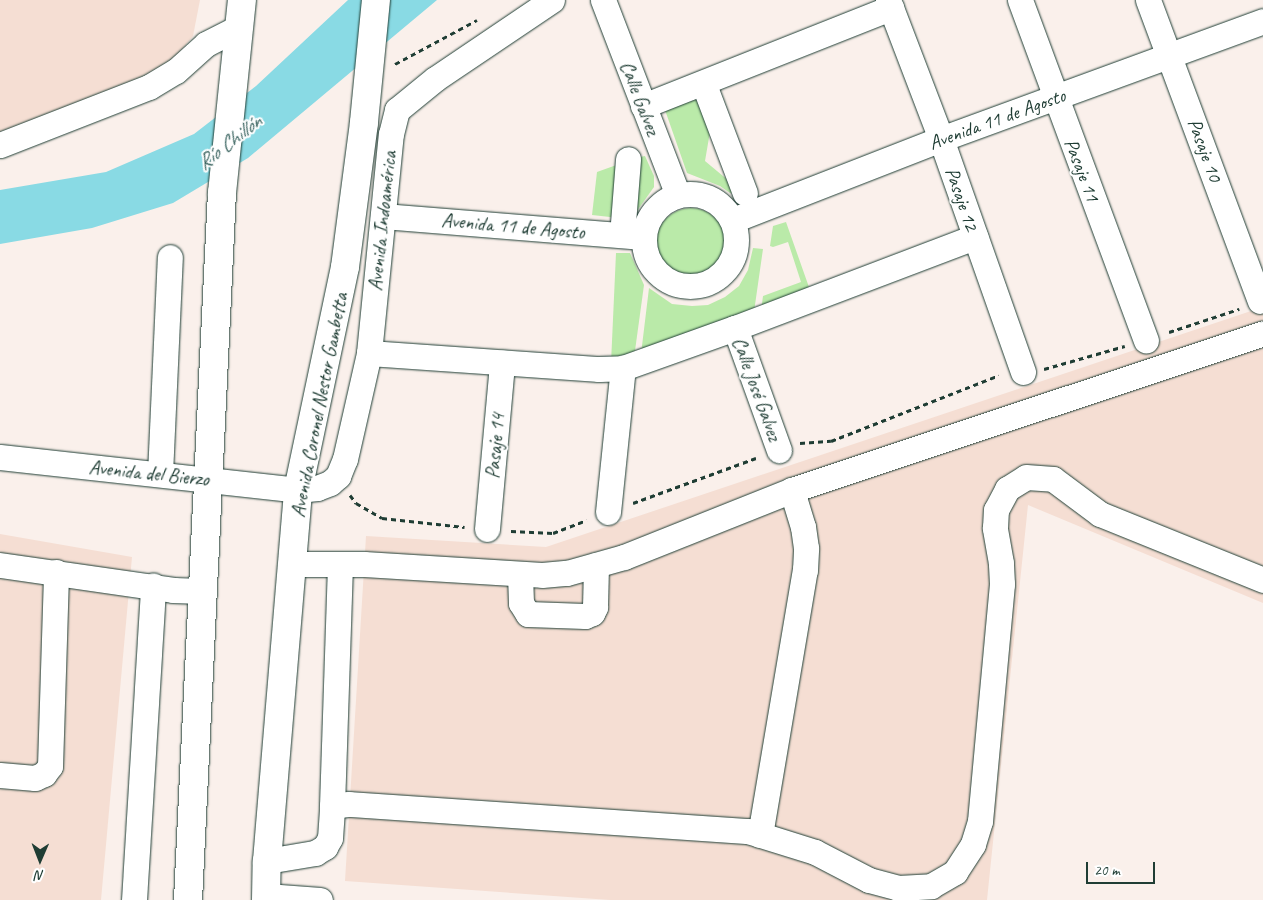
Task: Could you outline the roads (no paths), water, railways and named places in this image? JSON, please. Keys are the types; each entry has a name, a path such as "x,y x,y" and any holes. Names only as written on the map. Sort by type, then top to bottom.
{"highway":[{"path":"188,900 222,193 242,0"},
{"name":"Avenida Coronel Nestor Gambetta","path":"266,898 267,861 298,490 345,267 364,122 376,0"}],"street":[{"name":"Avenida Indoamérica","path":"298,490 317,488 330,483 338,476 353,430 369,353 391,134 397,110 435,79 552,0"},
{"name":"Calle Galvez","path":"603,0 678,195"},
{"name":"Pasaje 11","path":"1020,0 1146,340"},
{"name":"Pasaje 10","path":"1148,0 1260,301"},
{"path":"643,106 889,4"},
{"name":"Pasaje 12","path":"889,4 942,139 1023,372"},
{"name":"Avenida 11 de Agosto","path":"733,220 942,139 1263,21"},
{"path":"0,145 149,87 176,71 206,44 237,41"},
{"path":"706,90 745,193"},
{"path":"623,223 628,159"},
{"path":"694,194 710,198 723,207 733,220 737,238 734,257 724,273 709,283 690,287 671,283 656,272 646,256 643,237 646,223 664,201 678,195 694,194"},
{"name":"Avenida 11 de Agosto","path":"383,216 643,237"},
{"path":"369,353 599,369 623,368 735,328 975,237"},
{"path":"160,474 170,257"},
{"name":"Calle José Galvez","path":"735,328 778,450"},
{"path":"292,564 340,564 520,574 567,573 624,556 792,490 1263,333"},
{"name":"Pasaje 14","path":"487,529 502,363"},
{"path":"608,512 623,368"},
{"name":"Avenida del Bierzo","path":"0,458 298,490"},
{"path":"332,806 349,804 748,832 815,852 870,880 898,888 931,886 955,872 973,844 980,821 1002,584 1001,563 995,528 996,510 1007,489 1026,477 1053,479 1100,514 1263,580"},
{"path":"760,836 805,570 806,548 803,527 792,490"},
{"path":"267,861 314,853 325,848 330,838 340,564"},
{"path":"0,565 202,591"},
{"path":"520,574 521,603 528,614 585,616 592,613 595,607 596,565"},
{"path":"0,775 35,778 44,774 50,766 56,572"},
{"path":"134,900 153,586"},
{"path":"266,898 320,900"}],"water":[{"name":"Río Chillón","path":"348,0 437,0 248,158 173,203 92,228 0,244 0,190 106,172 194,134 256,86"}]}
